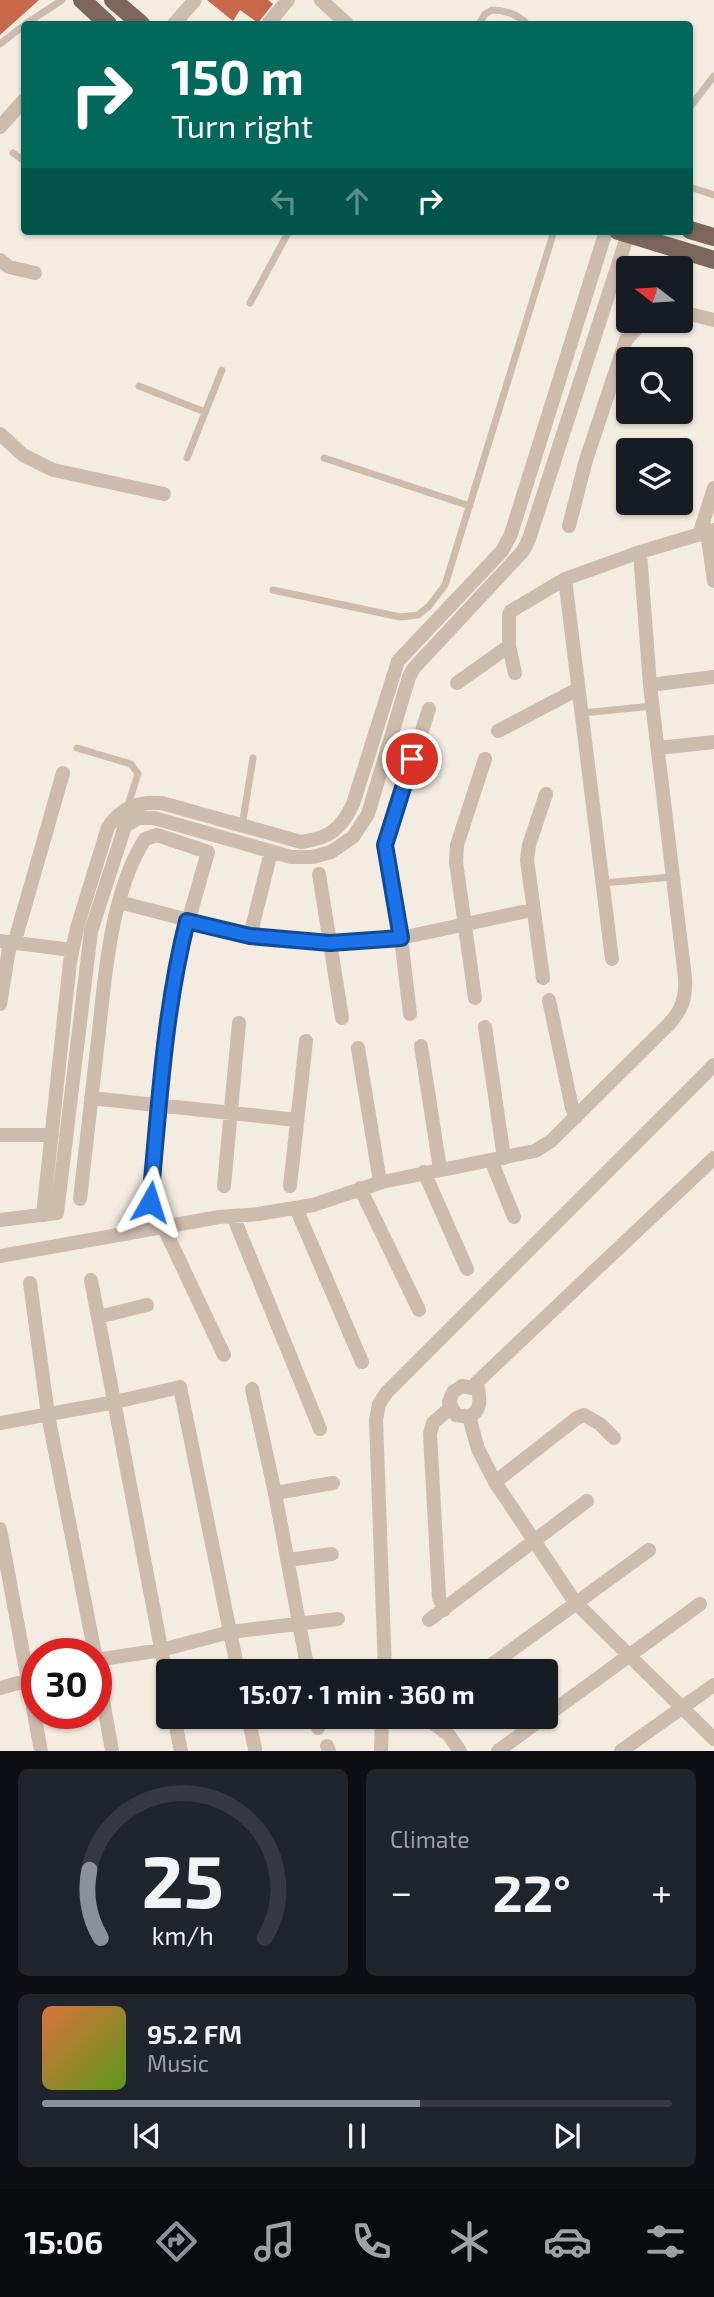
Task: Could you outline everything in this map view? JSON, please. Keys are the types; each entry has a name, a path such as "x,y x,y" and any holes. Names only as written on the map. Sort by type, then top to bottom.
{"main road":[{"path":"82,0 99,21"},
{"path":"113,0 138,21"},
{"path":"693,231 714,237"},
{"path":"630,235 714,260"}],"street":[{"path":"177,21 195,0"},
{"path":"270,21 288,0"},
{"path":"321,0 344,21"},
{"path":"0,127 21,103"},
{"path":"43,1214 72,950 108,827 114,818 127,808 148,802 162,803 301,842 317,840 332,833 344,822 398,661 502,551 511,534 605,235"},
{"path":"0,1220 57,1213 90,931 125,827 139,818 154,818 291,857 321,856 342,846 353,837 368,814 414,668 523,551 529,539 622,235"},
{"path":"0,260 9,267 35,273"},
{"path":"693,316 714,320"},
{"path":"569,526 586,460 626,340 632,333"},
{"path":"0,434 23,455 53,470 164,494"},
{"path":"714,488 707,532 714,581"},
{"path":"514,673 509,646 511,611 565,579 707,532"},
{"path":"0,1256 163,1226 296,1208 327,1201 380,1182 523,1155 543,1147 669,1024 683,1005 685,978 650,685 640,552"},
{"path":"565,579 612,959"},
{"path":"457,683 509,646"},
{"path":"650,685 714,677"},
{"path":"498,731 578,689"},
{"path":"410,1014 401,938 385,845 429,709"},
{"path":"658,748 714,742"},
{"path":"475,998 456,862 457,845 485,759"},
{"path":"0,1004 8,943 64,773"},
{"path":"543,978 532,910 528,852 546,794"},
{"path":"80,1199 106,967 119,902 138,850 145,839 157,835 208,852 176,964 150,1202"},
{"path":"250,936 271,852"},
{"path":"319,874 342,1018"},
{"path":"119,902 250,936 330,943 401,938 532,910"},
{"path":"8,943 72,950"},
{"path":"549,1000 576,1117"},
{"path":"224,1186 239,1023"},
{"path":"485,1027 498,1159 514,1217"},
{"path":"290,1186 306,1041"},
{"path":"421,1046 440,1169"},
{"path":"358,1048 380,1182"},
{"path":"385,1659 376,1420 379,1404 387,1392 714,1065"},
{"path":"91,1098 298,1120"},
{"path":"0,1135 52,1135"},
{"path":"477,1382 480,1403 474,1414 469,1417 456,1415 449,1402 453,1392 462,1386 472,1388 477,1382 714,1158"},
{"path":"424,1172 467,1269"},
{"path":"360,1188 419,1310"},
{"path":"296,1208 362,1362"},
{"path":"233,1216 320,1429"},
{"path":"163,1226 224,1355"},
{"path":"91,1280 163,1659"},
{"path":"30,1283 48,1415 92,1638"},
{"path":"98,1317 147,1305"},
{"path":"0,1423 180,1387 236,1659"},
{"path":"252,1389 275,1493 306,1659"},
{"path":"444,1610 439,1597 430,1434 433,1423 450,1408"},
{"path":"495,1482 584,1415 591,1417 614,1438"},
{"path":"469,1417 478,1449 495,1482 575,1602 714,1739"},
{"path":"275,1493 333,1483"},
{"path":"429,1620 587,1501"},
{"path":"0,1529 23,1638"},
{"path":"500,1659 649,1550"},
{"path":"288,1560 332,1554"},
{"path":"558,1706 700,1604"},
{"path":"112,1658 161,1650 230,1632 338,1619"},
{"path":"0,1688 21,1682"},
{"path":"621,1751 714,1685"},
{"path":"38,1729 41,1751"},
{"path":"108,1729 112,1751"},
{"path":"176,1729 181,1751"},
{"path":"251,1729 255,1749"},
{"path":"381,1751 382,1729"},
{"path":"441,1729 460,1751"},
{"path":"498,1751 528,1729"}],"lane":[{"path":"30,21 62,0"},
{"path":"482,21 485,14 492,10 508,12 524,21"},
{"path":"0,44 21,28"},
{"path":"693,103 714,76"},
{"path":"13,153 21,159"},
{"path":"693,188 714,195"},
{"path":"250,303 287,235"},
{"path":"273,590 400,617 418,615 445,585 553,235"},
{"path":"187,458 222,370"},
{"path":"139,386 205,412"},
{"path":"324,458 470,506"},
{"path":"581,713 653,706"},
{"path":"77,748 136,768 138,774 127,808"},
{"path":"242,826 253,758"},
{"path":"602,883 672,877"}],"building":[{"path":"0,0 39,0 0,35"},
{"path":"207,0 268,0 273,4 260,21 255,21 240,10 233,21"}],"route":[{"path":"150,1202 169,1011 176,964 187,921 250,936 330,943 401,938 385,845 412,759"}]}
